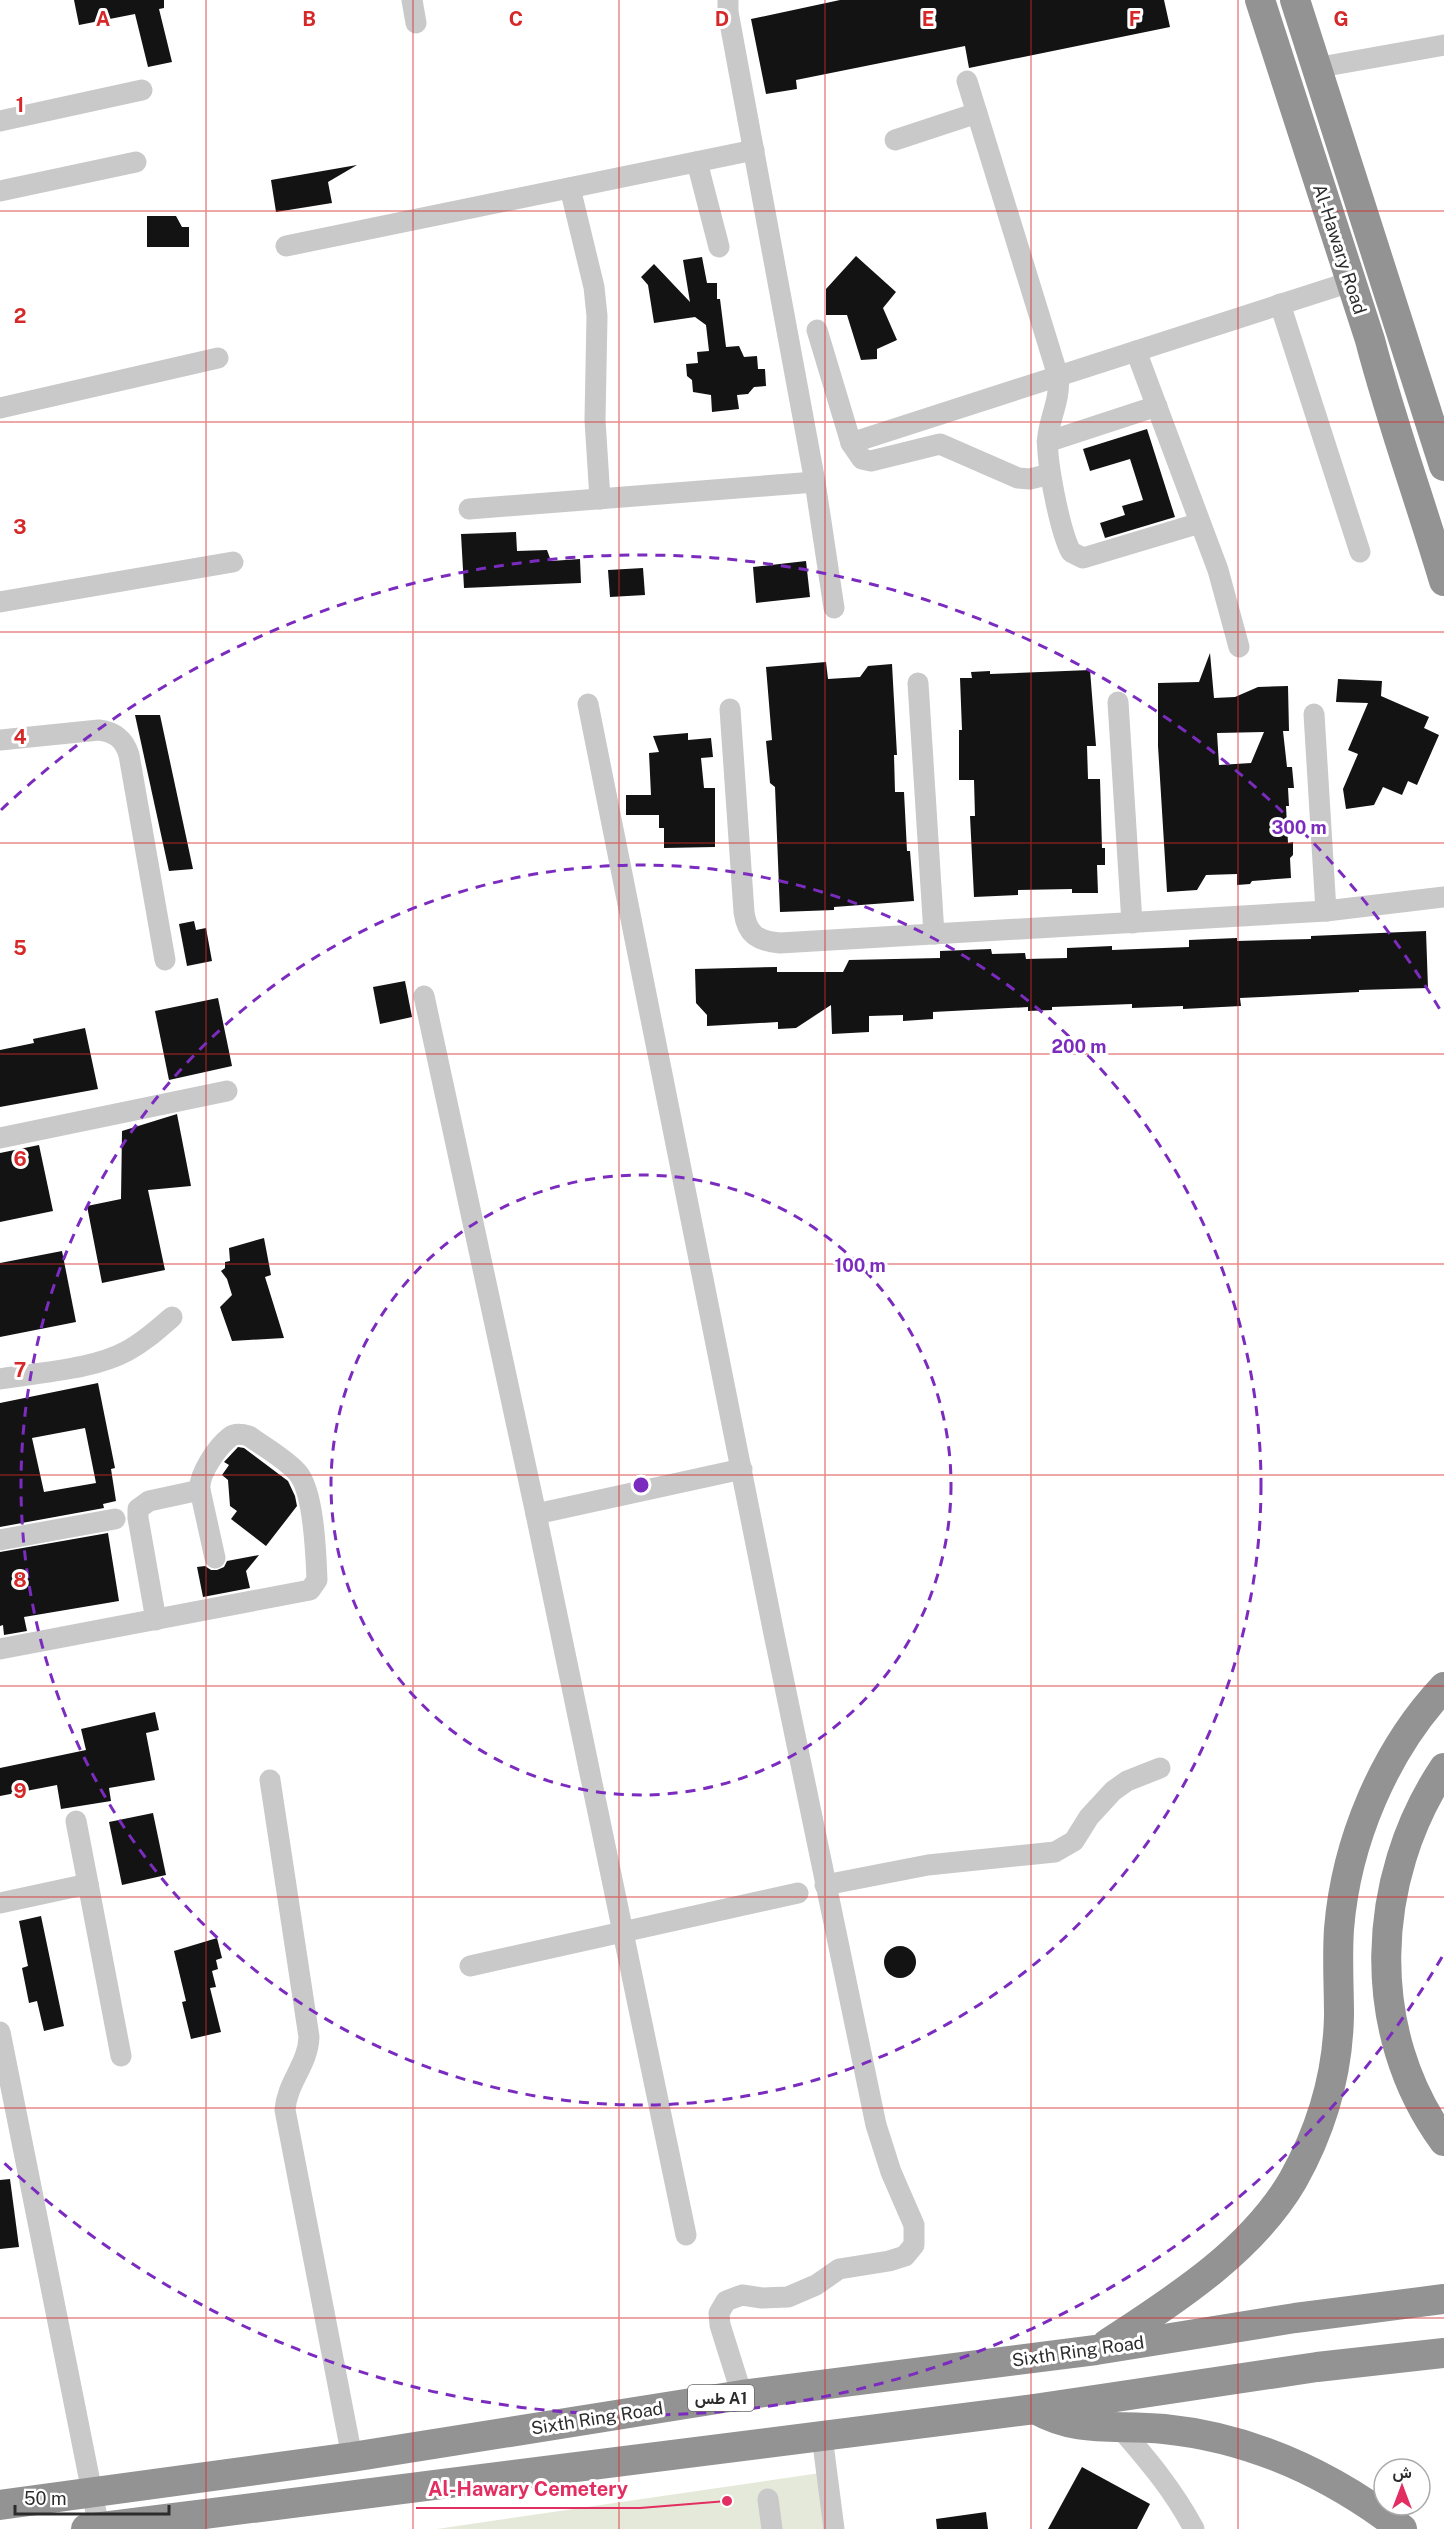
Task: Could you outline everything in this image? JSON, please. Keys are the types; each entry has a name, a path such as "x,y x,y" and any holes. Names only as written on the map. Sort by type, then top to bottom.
{"highway":[{"name":"Al-Hawary Road","path":"1260,0 1420,498 1444,581"},
{"name":"Al-Hawary Road","path":"1295,0 1444,466"},
{"path":"1096,2350 1175,2298 1232,2251 1276,2205 1301,2164 1317,2129 1333,2074 1339,2015 1339,1928 1356,1843 1376,1791 1402,1742 1444,1688"},
{"path":"1444,1768 1423,1803 1401,1856 1389,1916 1386,1971 1392,2026 1398,2052 1418,2102 1444,2141"},
{"name":"Sixth Ring Road","path":"0,2505 352,2457 742,2395 1096,2350 1295,2318 1444,2299"},
{"path":"93,2528 1035,2409 1187,2385 1444,2353"},
{"path":"1035,2409 1071,2424 1120,2428 1162,2428 1262,2450 1326,2478 1402,2529"}],"street":[{"path":"412,0 416,23"},
{"path":"728,0 728,12 815,482 834,608"},
{"path":"1315,68 1444,45"},
{"path":"967,81 1058,376 1059,389 1047,441 1050,474 1069,548 1079,557 1088,557 1200,523"},
{"path":"0,122 142,90"},
{"path":"895,140 978,113"},
{"path":"286,246 754,150"},
{"path":"0,191 136,162"},
{"path":"697,162 719,247"},
{"path":"570,188 594,286 597,316 595,420 600,499"},
{"path":"851,442 1350,282"},
{"path":"1280,304 1360,552"},
{"path":"817,330 851,442 858,457 866,461 940,444 1012,476 1030,479 1050,474"},
{"path":"1136,351 1226,597 1239,647"},
{"path":"0,408 218,358"},
{"path":"1047,441 1157,406"},
{"path":"469,509 815,482"},
{"path":"0,602 233,562"},
{"path":"918,683 934,934"},
{"path":"1118,702 1132,922"},
{"path":"588,704 825,1885 876,2125 891,2172 914,2225 914,2245 905,2256 846,2267 816,2285 788,2297 762,2298 742,2295 726,2301 719,2313 720,2325 742,2395"},
{"path":"730,709 744,912 746,924 752,936 764,942 780,944 1326,911 1444,897"},
{"path":"1314,714 1326,911"},
{"path":"0,740 99,730 114,733 121,739 129,754 165,960"},
{"path":"424,996 536,1514 686,2235"},
{"path":"0,1138 227,1090"},
{"path":"0,1379 100,1362 126,1352 147,1340 172,1317"},
{"path":"0,1649 310,1590 317,1580 308,1491 302,1478 289,1465 249,1436 235,1435 226,1442 202,1474 200,1490 215,1558"},
{"path":"536,1514 742,1469"},
{"path":"156,1620 138,1509 149,1501 200,1490"},
{"path":"0,1540 115,1519"},
{"path":"825,1885 928,1865 1055,1852 1074,1841 1089,1817 1113,1791 1127,1781 1160,1768"},
{"path":"270,1780 309,2037 306,2060 289,2088 285,2110 352,2457"},
{"path":"76,1821 121,2056"},
{"path":"0,1903 88,1884"},
{"path":"470,1966 798,1893"},
{"path":"0,2032 93,2493 93,2528"},
{"path":"1120,2428 1155,2467 1194,2529"},
{"path":"822,2436 834,2529"},
{"path":"768,2499 772,2529"}],"green space":[{"path":"820,2473 829,2529 437,2529"}],"building":[{"path":"74,0 164,0 164,8 159,9 172,62 148,67 135,14 79,25"},
{"path":"840,0 1164,0 1170,27 969,68 965,46 796,80 797,89 766,94 751,19"},
{"path":"357,165 328,182 332,203 276,212 271,180"},
{"path":"147,216 176,216 182,227 189,227 189,247 147,247"},
{"path":"856,256 896,292 883,308 897,340 877,349 877,359 861,360 847,315 826,315 826,289"},
{"path":"702,257 707,283 717,283 717,299 720,299 726,347 739,346 744,357 757,356 758,369 765,369 766,386 754,387 748,394 737,395 739,409 712,412 711,395 693,392 692,380 687,376 686,364 698,363 697,352 709,351 706,325 695,317 654,323 648,285 641,277 654,264 690,302 683,260"},
{"path":"1147,429 1175,517 1105,538 1100,523 1125,515 1122,506 1143,500 1130,459 1090,471 1083,449"},
{"path":"516,532 517,551 547,550 551,561 580,559 581,583 464,588 461,534"},
{"path":"806,561 810,597 756,603 753,567"},
{"path":"643,568 645,595 610,597 608,570"},
{"path":"1210,653 1214,698 1235,697 1258,687 1288,686 1289,731 1283,731 1287,767 1292,767 1294,788 1288,788 1289,806 1286,806 1288,843 1293,842 1293,855 1290,858 1291,878 1252,881 1250,884 1237,885 1237,874 1206,875 1197,890 1167,892 1158,746 1158,683 1199,682","holes":["1264,732 1251,763 1219,765 1217,733"]},
{"path":"826,662 828,679 860,677 868,666 892,664 897,755 894,755 895,792 904,792 907,851 910,851 914,901 834,907 834,910 780,912 775,787 770,783 766,741 772,740 766,667"},
{"path":"1090,670 1096,746 1087,746 1088,779 1100,779 1102,848 1105,848 1105,865 1097,865 1098,893 1072,893 1072,889 1018,890 1018,895 974,897 970,816 975,816 974,780 959,780 959,730 962,730 960,678 972,678 971,672 990,671 990,674"},
{"path":"1338,679 1382,681 1381,696 1429,717 1424,728 1439,735 1417,785 1408,781 1402,795 1383,787 1374,805 1346,809 1343,789 1358,754 1348,750 1368,703 1336,702"},
{"path":"135,715 160,715 193,869 169,871"},
{"path":"688,733 688,740 711,738 713,757 701,758 704,788 715,788 715,847 664,848 664,828 659,828 659,815 626,815 626,795 651,795 649,753 659,752 653,736"},
{"path":"194,921 196,930 206,928 212,961 187,966 179,924"},
{"path":"1426,931 1428,988 1240,998 1241,1006 1183,1009 1183,1006 1132,1008 1132,1004 1052,1007 1052,1010 1028,1011 1028,1007 933,1012 933,1019 903,1021 903,1015 869,1016 869,1032 832,1034 831,1005 796,1028 778,1029 778,1022 707,1026 707,1015 696,1003 695,969 777,967 777,972 843,972 849,960 940,958 940,951 991,949 992,954 1025,953 1026,959 1067,958 1067,948 1112,946 1112,950 1189,947 1189,940 1311,939 1311,936"},
{"path":"405,981 412,1017 380,1024 373,987"},
{"path":"218,998 232,1066 169,1080 155,1011"},
{"path":"85,1028 98,1089 0,1107 0,1050 34,1043 33,1039"},
{"path":"177,1114 191,1186 148,1190 165,1270 102,1283 87,1206 121,1199 122,1131"},
{"path":"39,1145 53,1211 0,1222 0,1153"},
{"path":"264,1238 271,1275 265,1277 284,1338 232,1341 220,1307 232,1295 227,1279 221,1271 225,1268 225,1262 230,1261 229,1248"},
{"path":"62,1251 76,1322 0,1337 0,1263"},
{"path":"98,1383 115,1468 111,1469 116,1501 103,1504 104,1508 0,1527 0,1403","holes":["85,1428 96,1483 44,1492 32,1438"]},
{"path":"238,1447 244,1448 288,1481 295,1496 297,1506 266,1546 231,1519 237,1511 230,1506 228,1480 222,1475 229,1465 224,1462"},
{"path":"108,1533 119,1601 24,1617 27,1631 4,1635 3,1625 0,1626 0,1552"},
{"path":"259,1555 246,1571 250,1588 203,1597 197,1567 205,1566 211,1570 217,1570 224,1567 227,1561"},
{"path":"155,1712 159,1730 146,1733 155,1780 109,1788 111,1801 61,1809 57,1785 0,1796 0,1768 86,1750 81,1729"},
{"path":"153,1813 166,1875 122,1885 109,1822"},
{"path":"41,1916 64,2026 44,2031 37,2001 29,2003 22,1968 28,1966 19,1921"},
{"path":"217,1938 222,1958 216,1960 218,1969 212,1971 216,1987 210,1988 221,2032 191,2039 182,2002 186,2001 174,1951"},
{"path":"900,1946 911,1951 916,1962 911,1973 900,1978 889,1973 884,1962 889,1951"},
{"path":"10,2179 19,2247 0,2249 0,2180"},
{"path":"1082,2467 1150,2504 1137,2529 1048,2529"},
{"path":"986,2512 988,2529 937,2529 936,2519"}],"place":[{"name":"Al-Hawary Cemetery","path":"727,2501"}]}
